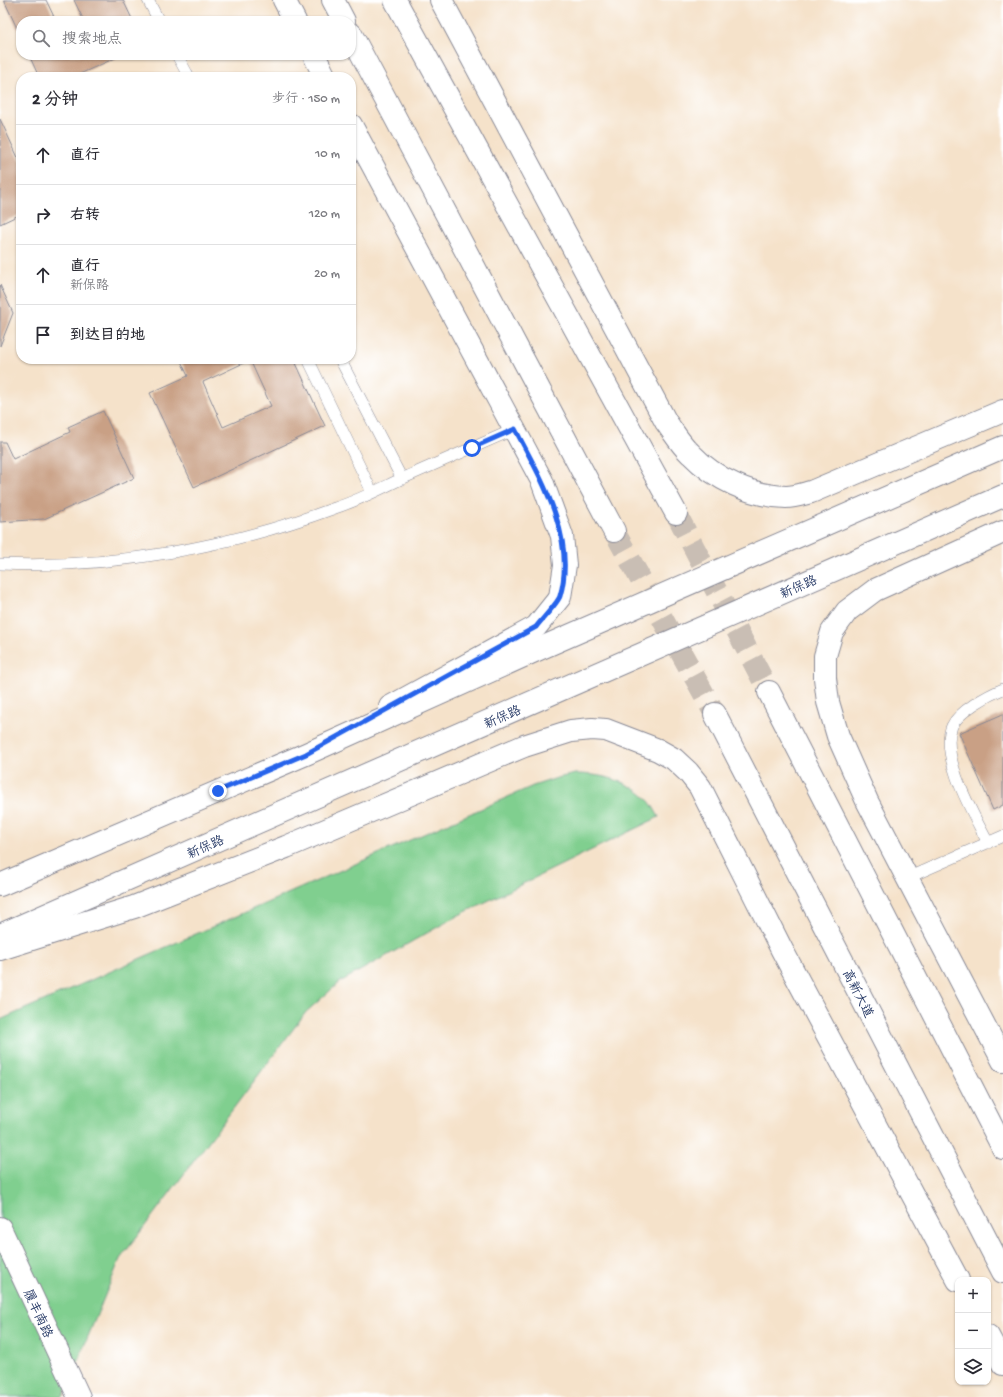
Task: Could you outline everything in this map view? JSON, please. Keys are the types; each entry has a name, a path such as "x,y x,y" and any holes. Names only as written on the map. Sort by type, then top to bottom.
{"main road":[{"path":"284,0 292,16"},
{"path":"333,0 341,16"},
{"path":"395,0 676,513"},
{"path":"441,0 666,422 690,454 711,471 728,482 757,494 788,497 810,492 1003,411"},
{"path":"356,43 614,531"},
{"path":"316,60 322,72"},
{"path":"306,754 536,627 560,597 565,565 562,536 542,481 356,134"},
{"path":"0,885 306,754 539,649 1003,447"},
{"name":"新保路","path":"0,935 1003,496"},
{"path":"1003,532 875,590 847,611 832,632 825,656 825,678 828,702 838,736 867,801 1003,1061"},
{"path":"769,692 1003,1148"},
{"name":"高新大道","path":"715,714 1003,1272"},
{"path":"0,949 134,907 286,846 524,746 571,731 592,729 606,730 658,750 674,759 688,772 700,787 782,950 956,1277"},
{"name":"履丰南路","path":"0,1228 79,1397"},
{"path":"991,1342 1003,1364"}],"lane":[{"path":"148,0 156,16"},
{"path":"180,60 186,72"},
{"path":"310,364 372,492"},
{"path":"343,364 402,479"},
{"path":"0,564 55,565 152,556 247,535 295,522 337,508 515,429"},
{"path":"988,843 965,796 953,767 949,738 953,725 962,715 987,697 1003,689"},
{"path":"908,878 1003,836"}],"green space":[{"path":"575,774 595,775 624,783 633,788 649,801 659,817 459,915 340,982 306,1012 120,1259 63,1397 0,1397 0,1020 533,786"}],"building":[{"path":"4,0 46,0 54,16 16,16 16,26"},
{"path":"74,0 123,0 131,16 82,16"},
{"path":"31,60 111,60 84,72 37,72"},
{"path":"0,119 16,153 16,216 0,224"},
{"path":"0,285 13,313 0,346"},
{"path":"182,364 241,364 203,382 223,427 271,406 252,364 296,364 325,426 194,487 150,393 188,376"},
{"path":"103,411 134,478 44,519 0,522 0,442 5,442 13,459 70,432 68,427"},
{"path":"1003,714 1003,805 993,810 959,733"}],"tunnel":[{"path":"676,513 769,692"},
{"path":"614,531 715,714"}],"route":[{"path":"218,791 306,754 536,627 560,597 565,565 562,536 542,481 515,429 472,448"}]}
